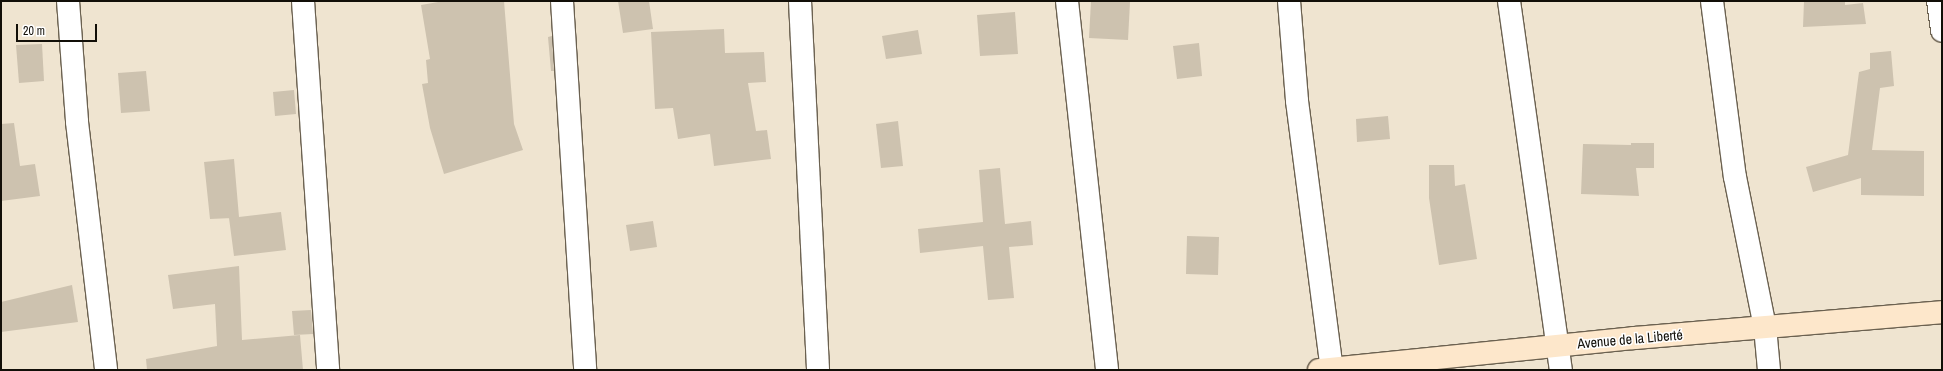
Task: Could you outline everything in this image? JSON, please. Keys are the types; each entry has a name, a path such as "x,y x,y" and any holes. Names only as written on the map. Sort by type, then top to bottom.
{"street":[{"path":"68,1 77,122 106,370"},
{"path":"303,1 328,370"},
{"path":"562,1 585,370"},
{"path":"800,1 818,370"},
{"path":"1067,1 1107,370"},
{"path":"1289,1 1297,101 1328,370"},
{"path":"1509,1 1559,346 1561,370"},
{"path":"1712,1 1735,177 1765,327 1769,370"},
{"path":"1938,1 1942,31"},
{"name":"Avenue de la Liberté","path":"1328,370 1559,346 1942,312"}],"building":[{"path":"444,1 504,1 514,124 523,150 444,174 430,128 422,84 428,83 426,60 430,59 421,5"},
{"path":"618,1 649,1 653,29 623,33"},
{"path":"1091,1 1130,2 1128,40 1089,38"},
{"path":"1804,1 1845,1 1845,5 1863,3 1866,24 1803,27"},
{"path":"1015,12 1018,54 980,56 977,15"},
{"path":"724,29 725,53 764,52 766,82 748,83 756,131 767,130 771,159 714,166 710,134 678,139 673,108 655,109 651,32"},
{"path":"918,30 922,54 886,59 882,36"},
{"path":"552,36 554,71 551,71 548,37"},
{"path":"1199,43 1202,76 1177,79 1173,46"},
{"path":"42,44 44,81 19,83 16,45"},
{"path":"1891,51 1894,86 1880,88 1872,150 1924,151 1924,196 1861,195 1861,178 1813,192 1806,167 1848,155 1859,72 1870,69 1870,53"},
{"path":"146,71 150,111 121,113 118,73"},
{"path":"294,90 296,114 275,116 273,92"},
{"path":"1388,116 1390,139 1357,142 1356,119"},
{"path":"898,121 903,166 881,168 876,124"},
{"path":"14,123 20,166 35,164 40,196 1,201 1,124"},
{"path":"1631,143 1654,143 1654,168 1636,168 1639,196 1581,194 1583,144 1631,145"},
{"path":"234,159 239,217 281,212 286,250 234,256 229,218 210,219 204,162"},
{"path":"1429,165 1454,165 1455,186 1465,184 1477,259 1439,265 1429,198"},
{"path":"1000,168 1005,224 1031,221 1033,245 1009,247 1014,298 988,300 983,246 920,253 918,229 983,222 979,170"},
{"path":"653,221 657,247 630,251 626,225"},
{"path":"1187,236 1219,237 1218,275 1186,274"},
{"path":"239,266 242,340 300,335 303,370 147,370 146,359 217,346 215,304 173,309 168,275"},
{"path":"72,285 78,322 1,332 1,302"},
{"path":"311,310 313,334 294,335 292,311"}]}
